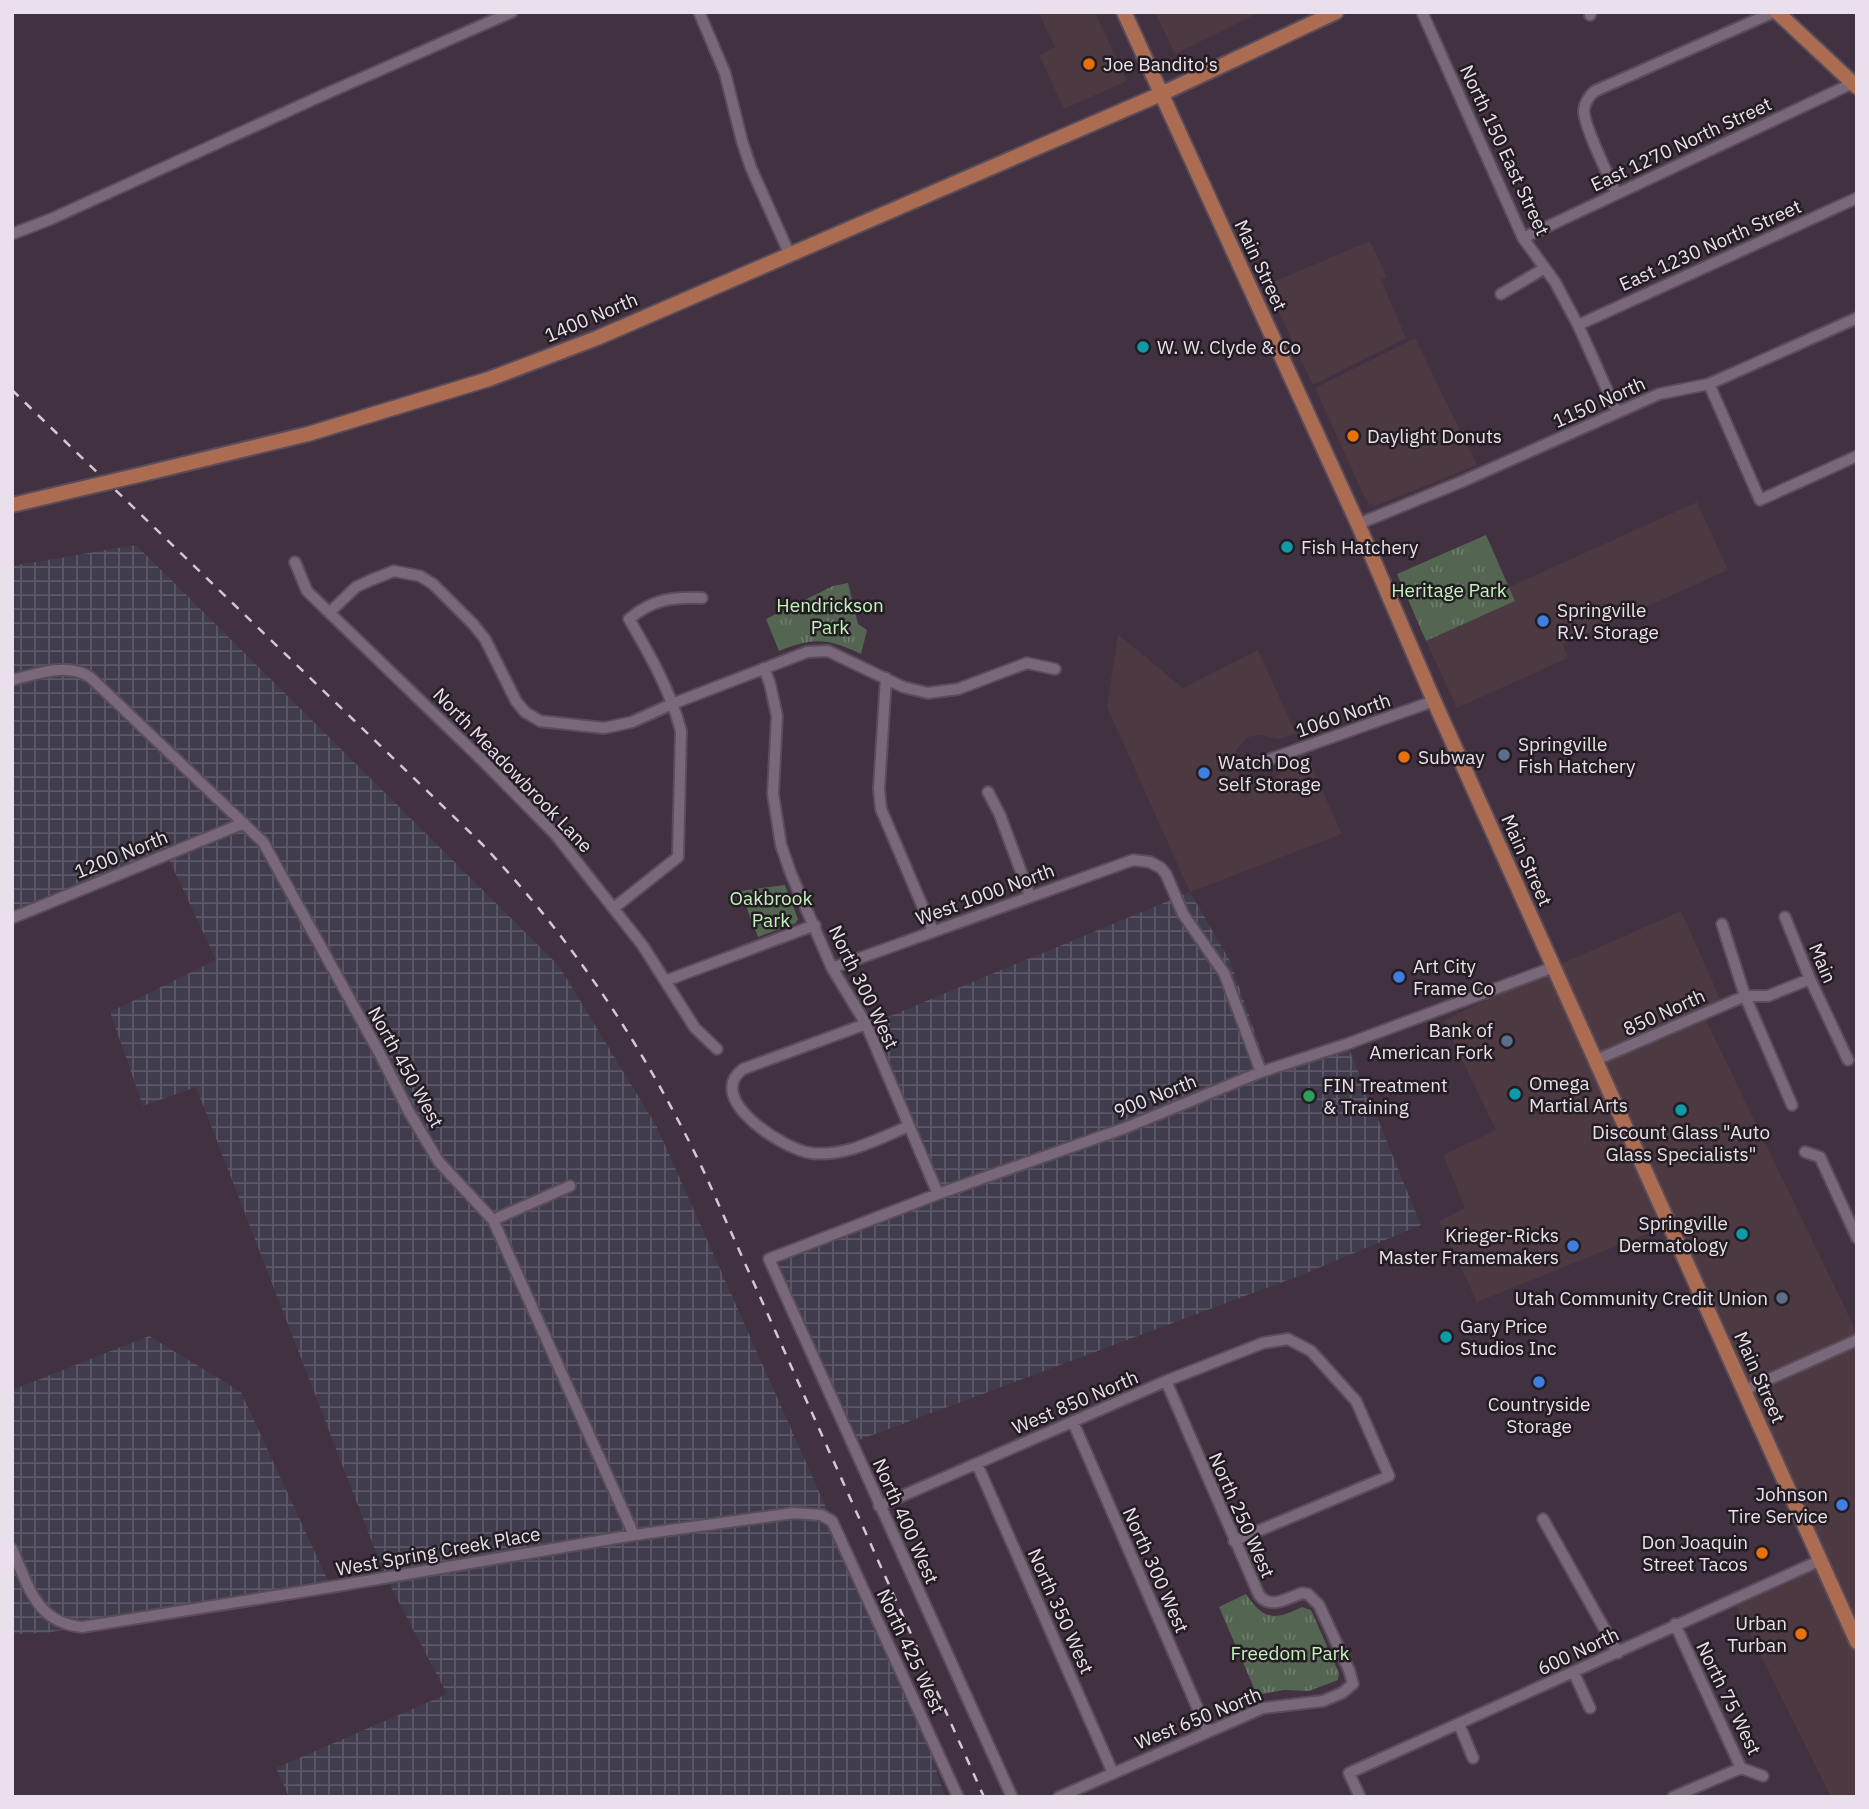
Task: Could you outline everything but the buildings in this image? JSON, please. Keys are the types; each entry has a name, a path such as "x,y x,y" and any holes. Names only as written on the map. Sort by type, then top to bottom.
{"main road":[{"name":"Main Street","path":"1124,12 1358,524 1434,701 1857,1642"},
{"name":"1400 North","path":"12,505 293,439 418,403 489,379 597,338 1161,94 1336,12"},
{"path":"1775,12 1855,85"}],"street":[{"path":"12,234 51,219 512,12"},
{"path":"699,12 725,73 751,168 789,253"},
{"name":"North 150 East Street","path":"1422,12 1523,238 1545,268 1578,325 1617,412"},
{"path":"1616,193 1586,122 1584,107 1588,97 1595,91 1775,12"},
{"name":"East 1270 North Street","path":"1523,238 1855,85"},
{"name":"East 1230 North Street","path":"1578,325 1857,198"},
{"path":"1501,294 1545,268"},
{"name":"1150 North","path":"1358,524 1461,482 1659,394 1709,384 1857,318"},
{"path":"1709,384 1760,500 1857,456"},
{"name":"North Meadowbrook Lane","path":"295,562 307,590 541,820 615,907 695,1028 718,1049"},
{"path":"330,612 356,587 394,572 420,576 433,584 485,639 516,701 533,719 604,728 632,722 807,652 828,651 903,687 928,693 958,690 1027,663 1055,669"},
{"path":"615,907 678,858 681,731 672,704 629,619 641,609 671,597 702,598"},
{"name":"North 300 West","path":"764,668 777,716 773,794 776,823 791,874 832,968 866,1024 938,1194"},
{"name":"North 450 West","path":"12,680 48,672 83,672 98,683 263,842 439,1163 493,1220 634,1535"},
{"path":"886,678 881,809 933,931"},
{"name":"1060 North","path":"1262,761 1434,701"},
{"path":"988,792 1000,815 1030,896"},
{"name":"1200 North","path":"12,918 243,823"},
{"name":"West 1000 North","path":"832,968 1133,860 1150,862 1166,874 1183,914 1220,964 1261,1072"},
{"name":"Main","path":"1785,917 1810,979 1848,1060"},
{"path":"1722,924 1745,996 1792,1105"},
{"path":"665,981 815,925"},
{"name":"900 North","path":"769,1259 938,1194 1125,1128 1261,1072 1347,1044 1554,967"},
{"name":"850 North","path":"1597,1060 1745,996 1768,996 1810,979"},
{"path":"866,1024 743,1069 735,1078 734,1096 744,1114 791,1147 810,1153 839,1153 909,1126"},
{"path":"1805,1152 1820,1157 1857,1238"},
{"path":"493,1220 570,1186"},
{"name":"North 400 West","path":"769,1259 1012,1797"},
{"name":"West 850 North","path":"879,1506 1166,1381 1263,1343 1288,1339 1311,1351 1356,1401 1389,1476 1234,1541"},
{"path":"1745,1390 1857,1340"},
{"name":"North 250 West","path":"1166,1381 1234,1541 1263,1601 1275,1603 1302,1593 1308,1594 1319,1605 1353,1684"},
{"name":"North 300 West","path":"1073,1422 1208,1732"},
{"name":"North 350 West","path":"977,1464 1113,1773"},
{"name":"West Spring Creek Place","path":"12,1549 35,1601 51,1618 71,1626 82,1627 634,1535 794,1513 821,1515 832,1521"},
{"path":"1543,1519 1618,1653"},
{"name":"North 425 West","path":"832,1521 958,1797"},
{"name":"600 North","path":"1360,1797 1349,1773 1821,1560"},
{"name":"North 75 West","path":"1675,1624 1741,1768 1763,1776"},
{"path":"1574,1673 1590,1708"},
{"name":"West 650 North","path":"1059,1797 1263,1708 1323,1701 1342,1693 1353,1684"},
{"path":"1459,1724 1474,1758"},
{"path":"1680,1795 1741,1768"}],"shaded area":[{"path":"1038,12 1095,12 1127,81 1064,109 1039,55 1055,47"},
{"path":"1155,12 1255,12 1256,14 1175,54"},
{"path":"1370,241 1387,277 1381,280 1406,338 1313,385 1266,285"},
{"path":"1415,338 1477,465 1375,506 1369,504 1364,496 1315,388"},
{"name":"Springville R.V. Storage","path":"1697,502 1728,570 1563,644 1568,658 1457,708 1426,641 1515,601 1509,587"},
{"path":"136,545 559,966 657,1127 916,1705 945,1797 289,1797 276,1768 447,1694 386,1578 196,1087 143,1106 110,1012 216,960 167,855 12,918 12,566"},
{"path":"1118,634 1183,688 1258,650 1296,734 1278,739 1261,735 1248,737 1236,750 1235,769 1249,782 1269,782 1275,779 1289,761 1306,754 1342,834 1190,892 1107,707"},
{"path":"1190,892 1230,961 1266,1064 1347,1044 1421,1225 1304,1274 851,1443 769,1259 938,1194 866,1024"},
{"path":"1681,911 1723,1005 1703,1014 1857,1333 1857,1797 1831,1797 1733,1599 1821,1561 1669,1225 1477,1302 1439,1221 1465,1208 1443,1155 1496,1130 1443,1021 1554,967"},
{"path":"149,1336 241,1392 331,1587 45,1633 12,1634 12,1390"}],"green space":[{"name":"Heritage Park","path":"1486,535 1515,601 1426,641 1397,574"},
{"name":"Hendrickson Park","path":"848,583 858,624 867,630 861,654 820,641 802,643 779,651 766,619 833,586"},
{"name":"Oakbrook Park","path":"785,885 798,919 796,923 758,937 740,891"},
{"name":"Freedom Park","path":"1246,1594 1252,1603 1271,1616 1302,1607 1311,1610 1339,1673 1338,1680 1309,1691 1284,1690 1257,1695 1219,1607"}],"railway":[{"path":"12,390 482,844 548,920 607,1000 659,1085 705,1174 984,1797"}],"place":[{"name":"Joe Bandito's","path":"1089,64"},
{"name":"W. W. Clyde & Co","path":"1143,347"},
{"name":"Daylight Donuts","path":"1353,436"},
{"name":"Fish Hatchery","path":"1287,547"},
{"name":"Springville R.V. Storage","path":"1543,621"},
{"name":"Springville Fish Hatchery","path":"1504,755"},
{"name":"Subway","path":"1404,757"},
{"name":"Watch Dog Self Storage","path":"1204,773"},
{"name":"Art City Frame Co","path":"1399,977"},
{"name":"Bank of American Fork","path":"1507,1041"},
{"name":"Omega Martial Arts","path":"1515,1094"},
{"name":"FIN Treatment & Training","path":"1309,1096"},
{"name":"Discount Glass \"Auto Glass Specialists\"","path":"1681,1110"},
{"name":"Springville Dermatology","path":"1742,1234"},
{"name":"Krieger-Ricks Master Framemakers","path":"1573,1246"},
{"name":"Utah Community Credit Union","path":"1782,1298"},
{"name":"Gary Price Studios Inc","path":"1446,1337"},
{"name":"Countryside Storage","path":"1539,1382"},
{"name":"Johnson Tire Service","path":"1842,1505"},
{"name":"Don Joaquin Street Tacos","path":"1762,1553"},
{"name":"Urban Turban","path":"1801,1634"}]}
